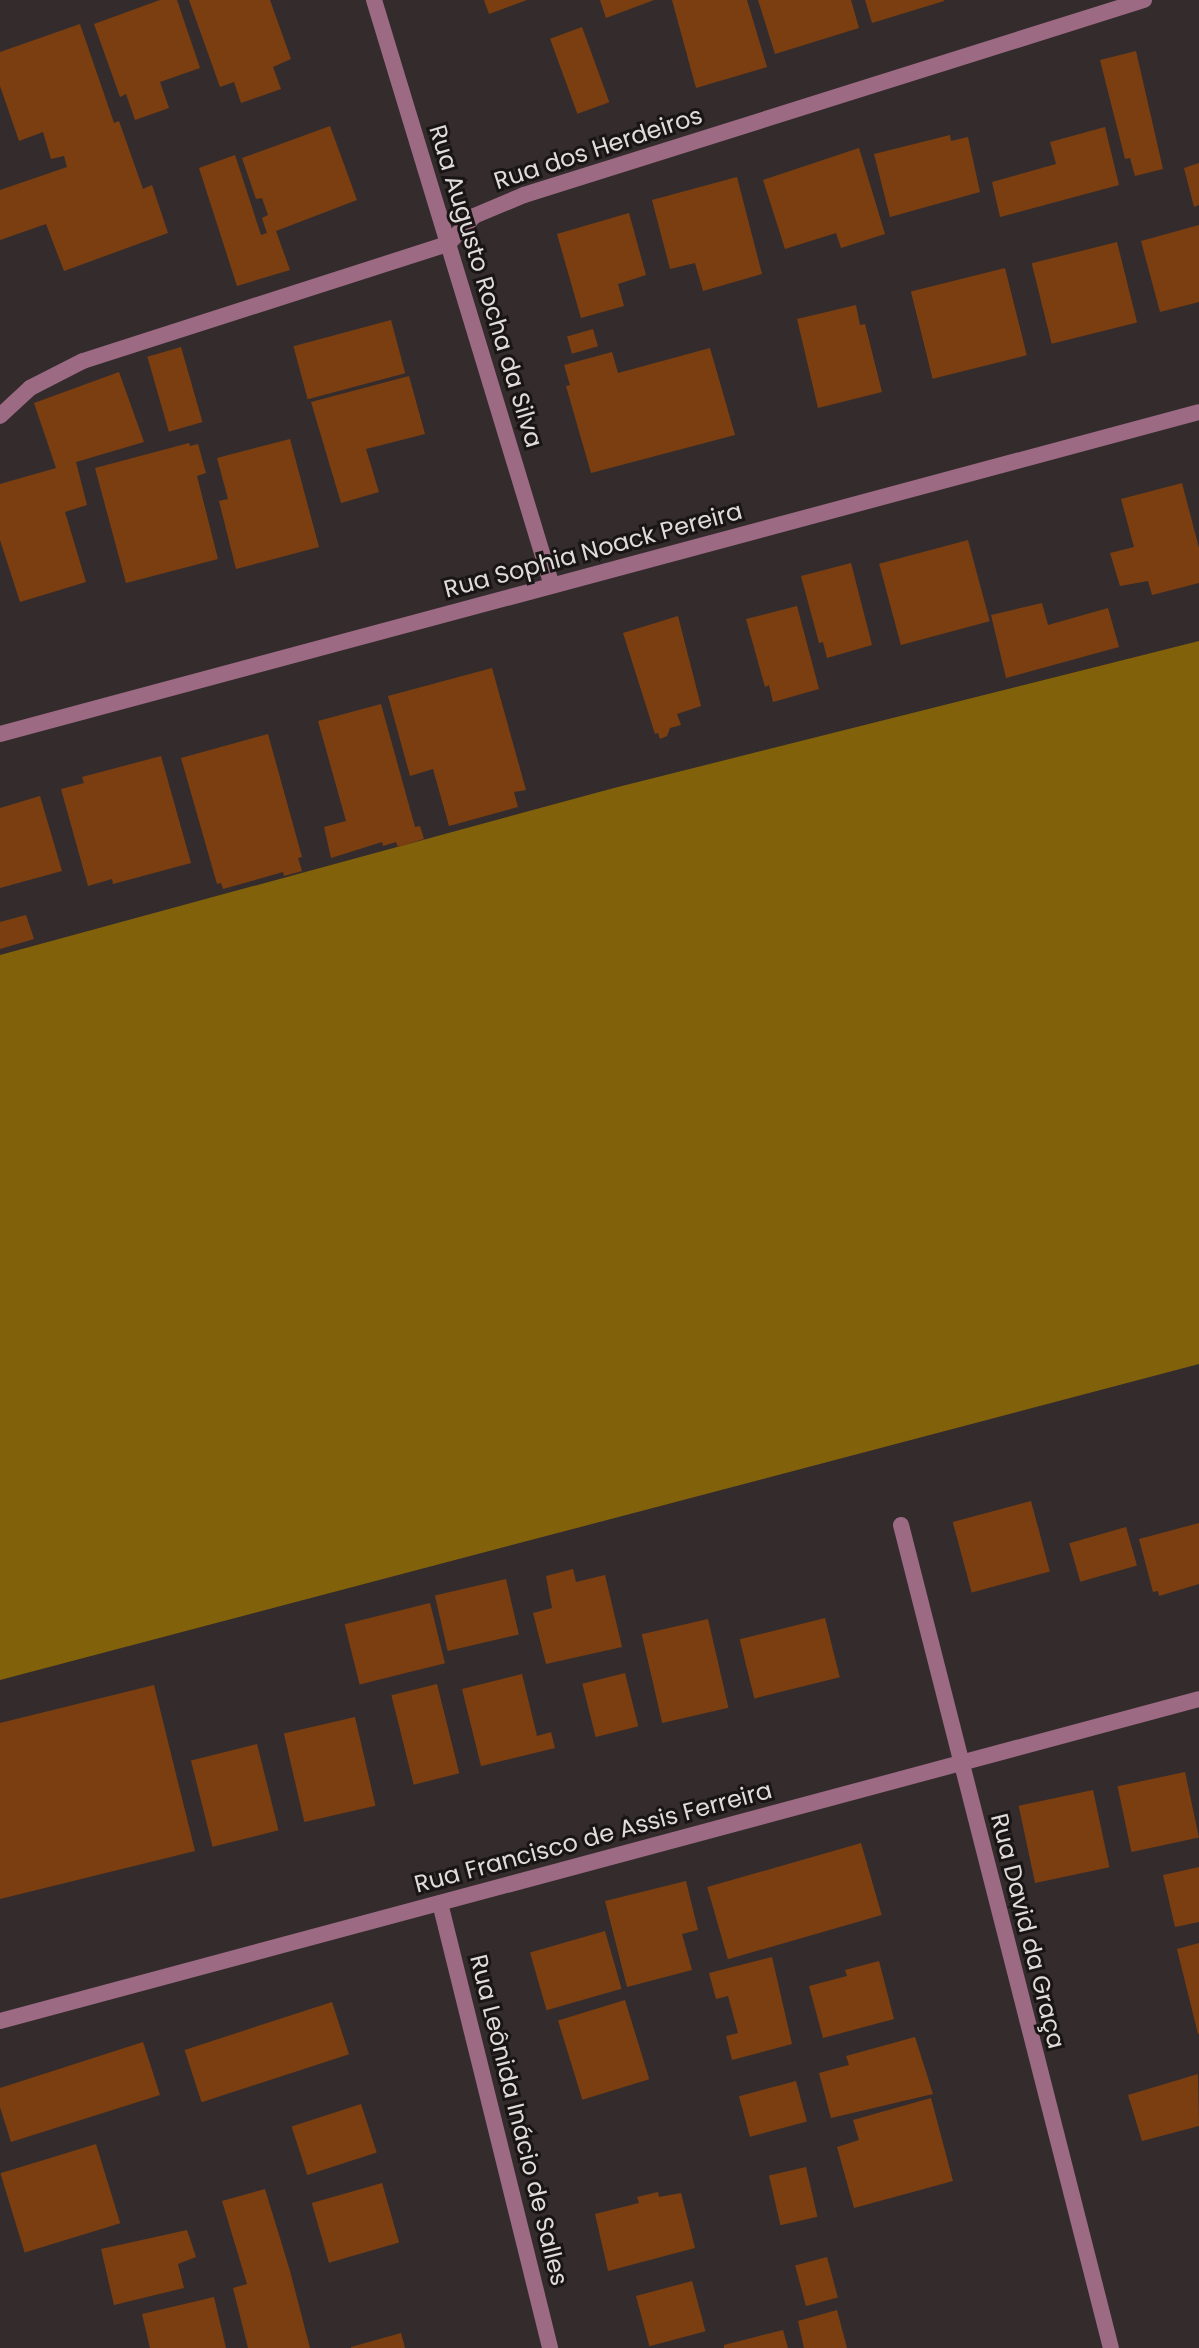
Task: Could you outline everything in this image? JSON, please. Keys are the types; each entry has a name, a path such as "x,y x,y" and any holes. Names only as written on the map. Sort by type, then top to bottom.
{"street":[{"name":"Rua Augusto Rocha da Silva","path":"374,0 552,586"},
{"name":"Rua dos Herdeiros","path":"0,416 30,388 83,361 448,244 474,216 524,195 1144,0"},
{"name":"Rua Sophia Noack Pereira","path":"0,734 1199,412"},
{"name":"Rua David da Graça","path":"901,1525 1111,2348"},
{"name":"Rua Francisco de Assis Ferreira","path":"0,2021 1199,1699"},
{"name":"Rua Leônida Inácio de Salles","path":"440,1903 550,2348"}],"shaded area":[{"path":"1199,641 1199,1364 0,1680 0,955 614,788"}],"building":[{"path":"160,0 177,0 200,68 160,82 169,108 135,120 126,94 120,97 94,24"},
{"path":"189,0 270,0 291,59 273,67 281,89 241,103 234,82 220,87"},
{"path":"484,0 527,0 489,14"},
{"path":"600,0 654,0 606,18"},
{"path":"672,0 747,0 767,67 696,88"},
{"path":"758,0 851,0 859,28 775,54"},
{"path":"865,0 944,0 944,1 872,23"},
{"path":"80,24 114,123 119,121 143,189 152,185 168,233 64,271 46,224 0,240 0,190 67,167 64,156 51,159 43,132 19,141 0,86 0,52"},
{"path":"582,27 609,102 577,114 550,39"},
{"path":"1136,51 1163,169 1135,176 1130,158 1125,159 1100,60"},
{"path":"330,126 357,200 276,231 290,270 237,286 199,168 235,155 261,235 267,233 262,218 268,215 262,198 256,199 242,158"},
{"path":"1105,127 1119,185 1000,217 992,182 1056,164 1050,142"},
{"path":"950,135 951,141 968,137 980,192 890,217 874,154"},
{"path":"859,148 885,234 841,248 836,233 785,249 763,180"},
{"path":"1199,163 1199,205 1194,207 1184,168"},
{"path":"737,177 762,274 703,291 695,263 670,269 652,200"},
{"path":"629,213 646,275 618,284 624,306 581,318 557,234"},
{"path":"1199,225 1199,302 1160,312 1141,241"},
{"path":"1117,242 1137,323 1052,344 1032,263"},
{"path":"1005,268 1027,355 933,379 911,291"},
{"path":"856,305 860,325 865,324 882,392 818,408 797,319"},
{"path":"391,320 405,373 308,399 293,346"},
{"path":"593,329 598,346 572,354 567,336"},
{"path":"181,347 202,422 169,432 147,357"},
{"path":"710,348 735,435 591,473 566,386 570,385 564,365 612,352 618,373"},
{"path":"119,372 144,442 76,462 87,505 65,512 86,582 20,602 0,540 0,484 56,468 34,403"},
{"path":"409,376 425,434 366,449 379,492 341,503 311,402"},
{"path":"290,439 319,547 236,569 219,501 228,499 217,458"},
{"path":"189,443 190,446 198,444 206,473 197,476 218,559 126,583 95,468"},
{"path":"1182,483 1199,548 1199,583 1152,595 1148,581 1120,586 1110,553 1134,547 1121,499"},
{"path":"968,540 990,621 901,645 879,564"},
{"path":"851,563 872,645 827,658 823,642 819,643 801,576"},
{"path":"1042,603 1048,625 1108,608 1119,647 1006,678 991,615"},
{"path":"797,606 819,689 773,702 769,685 765,687 746,619"},
{"path":"678,616 701,706 677,714 681,725 670,728 667,736 660,739 658,733 655,734 623,633"},
{"path":"492,668 526,790 514,792 518,807 449,826 433,769 410,776 388,696"},
{"path":"381,704 415,827 420,826 424,839 398,847 396,842 383,846 382,842 331,858 324,827 346,821 318,721"},
{"path":"268,734 302,857 298,858 302,871 284,876 283,872 223,889 221,883 217,884 181,758"},
{"path":"161,756 191,863 113,884 112,879 88,886 61,789 84,783 82,777"},
{"path":"40,796 62,871 0,888 0,808"},
{"path":"26,915 34,939 0,949 0,922"},
{"path":"1031,1501 1050,1572 972,1592 953,1522"},
{"path":"1199,1523 1199,1584 1159,1596 1158,1591 1153,1592 1139,1539"},
{"path":"1126,1527 1137,1565 1080,1582 1069,1543"},
{"path":"573,1569 576,1582 605,1575 622,1647 546,1664 533,1613 552,1608 546,1576"},
{"path":"506,1579 519,1635 448,1651 435,1595"},
{"path":"430,1603 445,1663 360,1684 345,1624"},
{"path":"825,1618 840,1677 754,1698 740,1639"},
{"path":"708,1619 728,1708 662,1723 642,1634"},
{"path":"625,1673 638,1726 596,1737 582,1684"},
{"path":"522,1674 537,1736 551,1732 555,1748 481,1766 462,1689"},
{"path":"437,1684 459,1773 414,1785 391,1695"},
{"path":"154,1685 195,1851 0,1899 0,1723"},
{"path":"355,1717 375,1806 304,1822 284,1733"},
{"path":"257,1744 279,1830 213,1847 191,1760"},
{"path":"1185,1772 1199,1838 1131,1852 1118,1786"},
{"path":"1093,1790 1109,1867 1035,1883 1019,1806"},
{"path":"861,1843 882,1915 728,1959 707,1887"},
{"path":"1199,1867 1199,1922 1175,1927 1163,1875"},
{"path":"686,1881 698,1930 682,1934 692,1970 627,1987 605,1901"},
{"path":"605,1931 622,1989 547,2010 530,1952"},
{"path":"1199,1943 1199,2034 1198,2034 1177,1949"},
{"path":"772,1957 792,2044 732,2060 726,2036 738,2033 728,1996 716,1999 709,1973"},
{"path":"879,1961 894,2019 823,2038 809,1986 847,1976 845,1970"},
{"path":"625,2000 649,2079 582,2100 558,2020"},
{"path":"332,2002 349,2054 202,2102 185,2050"},
{"path":"915,2037 933,2094 831,2118 819,2073 849,2065 846,2056"},
{"path":"143,2042 160,2095 11,2142 0,2107 0,2088"},
{"path":"1198,2074 1199,2126 1142,2141 1128,2095"},
{"path":"796,2081 807,2122 750,2137 739,2096"},
{"path":"931,2098 953,2181 854,2208 837,2147 859,2140 853,2120"},
{"path":"361,2104 377,2153 307,2175 292,2127"},
{"path":"96,2144 120,2223 25,2253 0,2173"},
{"path":"806,2167 817,2217 780,2225 769,2176"},
{"path":"382,2183 399,2243 329,2263 312,2203"},
{"path":"265,2189 310,2348 248,2348 233,2288 247,2284 222,2201"},
{"path":"658,2192 659,2197 681,2193 695,2248 608,2271 595,2214 639,2203 637,2197"},
{"path":"187,2230 196,2257 178,2264 184,2288 114,2305 101,2249"},
{"path":"827,2257 838,2298 806,2306 795,2266"},
{"path":"692,2281 705,2331 649,2346 636,2296"},
{"path":"214,2297 226,2348 150,2348 142,2314"},
{"path":"837,2310 847,2348 804,2348 798,2321"},
{"path":"783,2330 788,2348 724,2348 724,2345"},
{"path":"401,2333 405,2348 351,2348 351,2347"}]}
